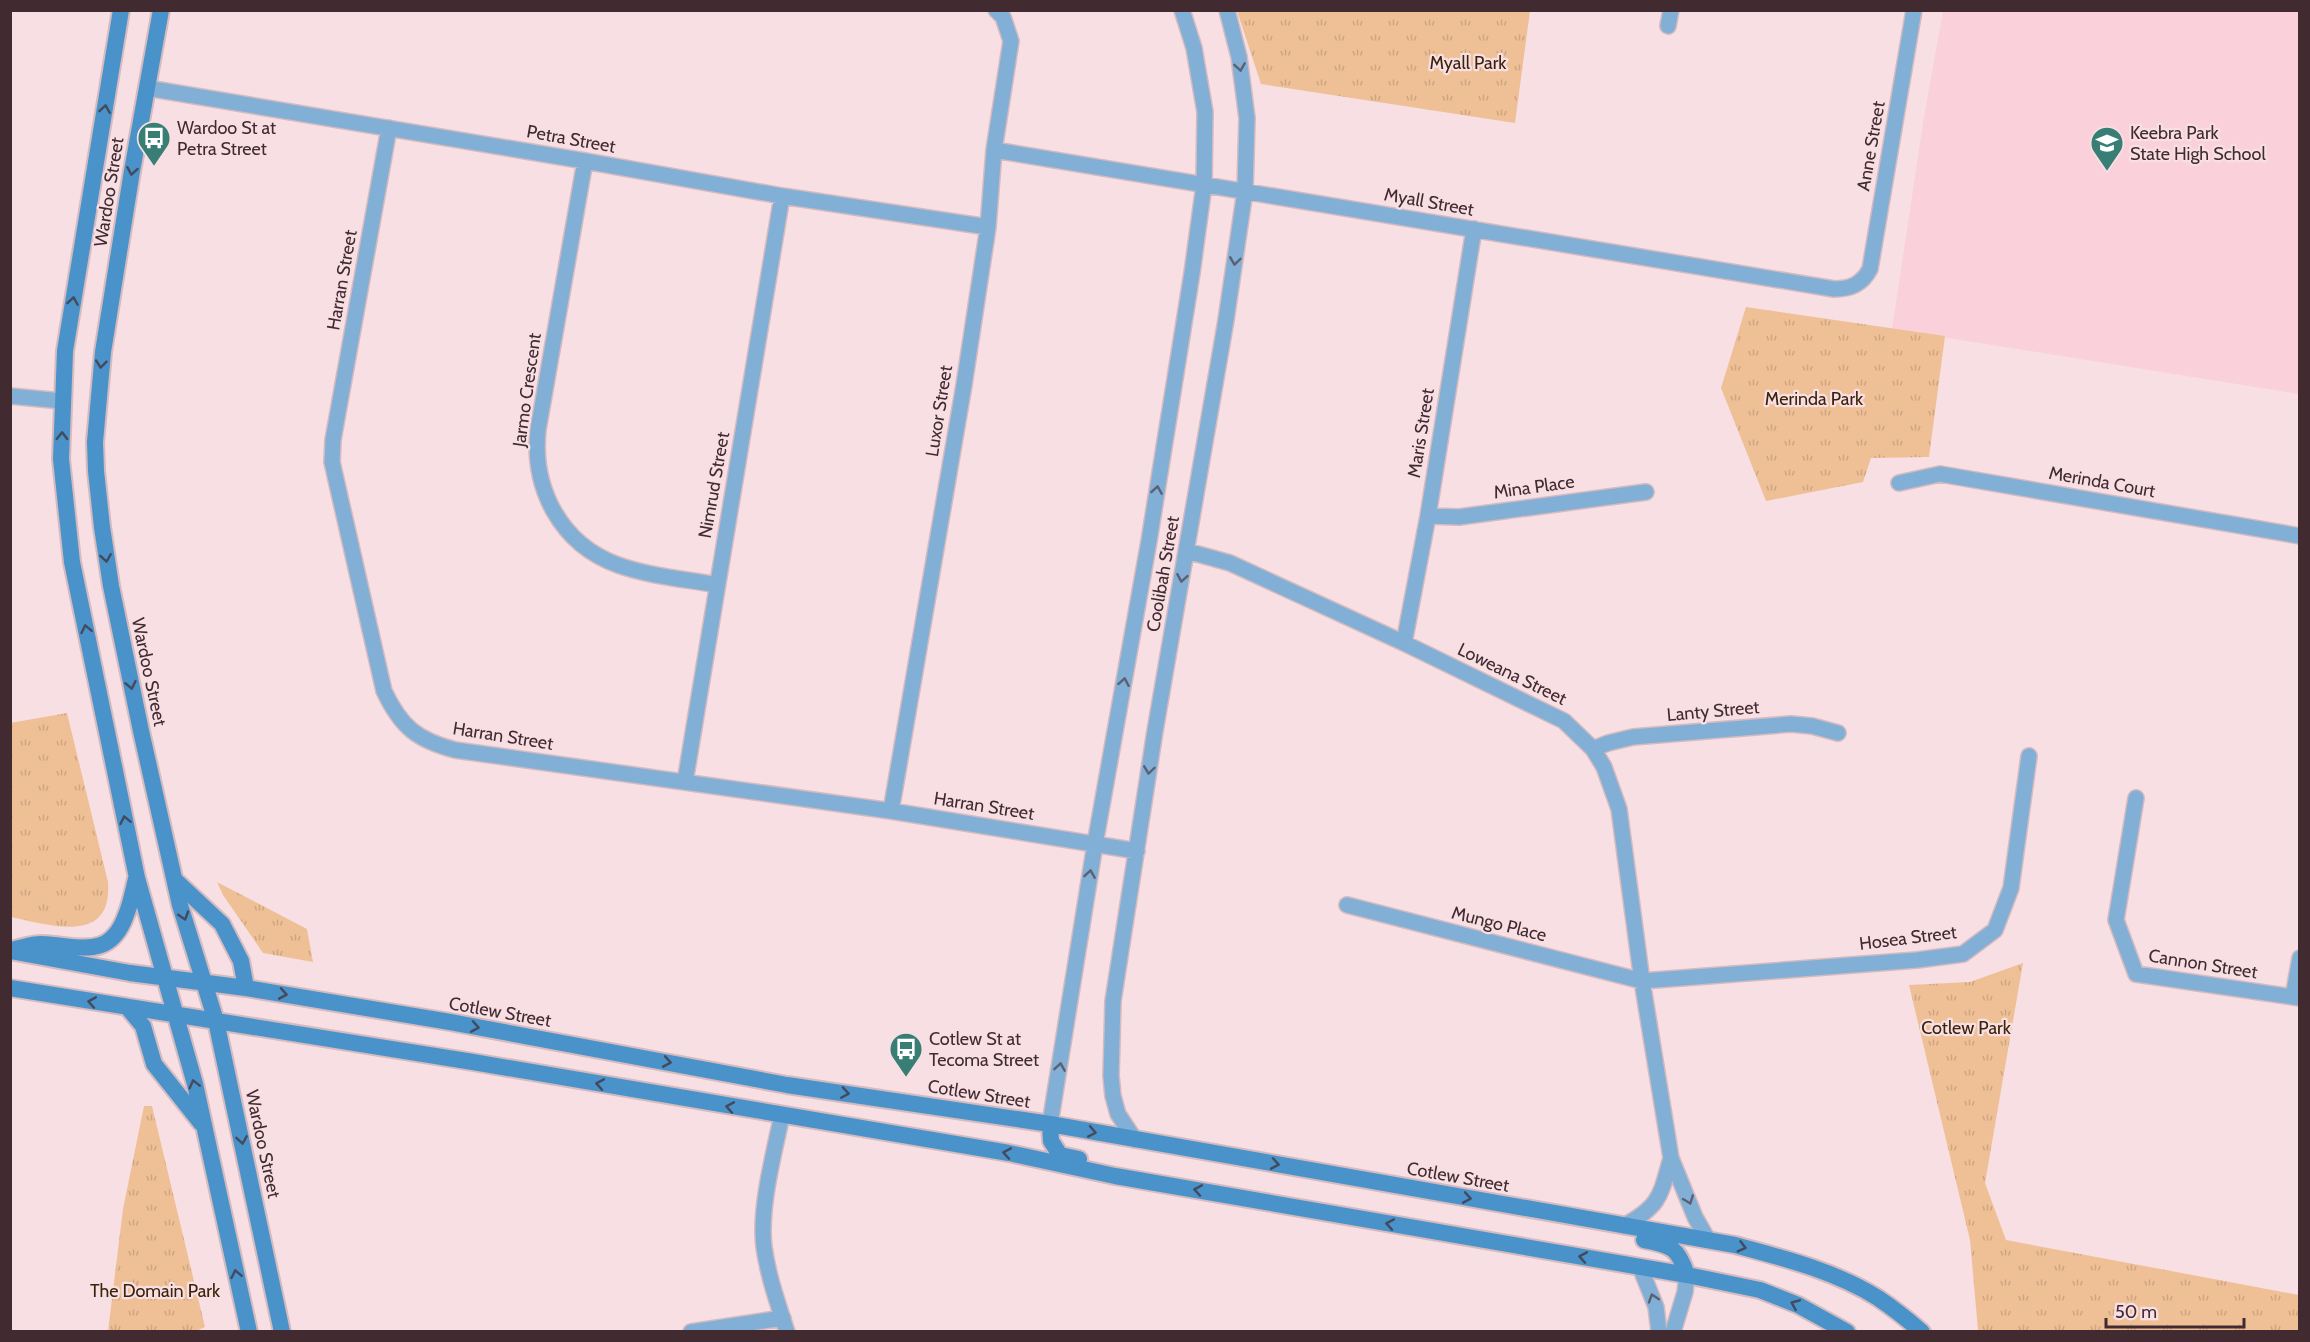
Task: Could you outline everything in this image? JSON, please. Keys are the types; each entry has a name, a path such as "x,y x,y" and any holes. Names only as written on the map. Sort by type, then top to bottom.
{"main road":[{"name":"Wardoo Street","path":"121,10 65,351 61,459 72,562 137,878 195,1084 249,1332"},
{"name":"Wardoo Street","path":"161,10 103,352 97,413 96,461 102,527 111,586 180,905 216,1021 282,1332"},
{"path":"10,951 40,944 90,949 108,944 118,932 126,916 137,878"},
{"path":"175,880 222,924 241,961 246,988"},
{"name":"Cotlew Street","path":"10,951 130,973 246,988 450,1022 787,1084 1050,1124 1735,1245 1786,1259 1840,1279 1878,1298 1922,1332"},
{"path":"10,988 473,1062 1009,1153 1115,1176 1687,1275 1760,1290 1798,1305 1847,1332"},
{"path":"128,1008 143,1026 154,1064 203,1126"},
{"path":"1050,1124 1051,1141 1060,1155 1094,1162 1115,1176"},
{"path":"1604,1222 1621,1236 1664,1244 1674,1249 1687,1275"}],"street":[{"name":"Coolibah Street","path":"1050,1124 1095,844 1149,541 1204,185 1205,112 1194,48 1182,10"},
{"name":"Coolibah Street","path":"1134,1140 1118,1114 1113,1096 1111,1052 1113,1001 1155,731 1226,320 1245,191 1247,118 1239,57 1227,10"},
{"path":"1668,26 1671,10"},
{"name":"Anne Street","path":"1858,284 1867,275 1872,259 1914,10"},
{"name":"Luxor Street","path":"891,811 964,385 988,227 994,150 1011,42 999,14"},
{"name":"Petra Street","path":"147,88 585,160 782,196 988,227"},
{"name":"Harran Street","path":"389,128 332,448 334,476 384,691 393,708 413,733 438,746 456,750 891,811 1137,851"},
{"name":"Myall Street","path":"994,150 1834,289 1858,284"},
{"name":"Jarmo Crescent","path":"585,160 538,430 537,462 540,479 553,511 562,524 572,536 599,557 638,571 717,585"},
{"name":"Nimrud Street","path":"685,782 782,196"},
{"name":"Maris Street","path":"1404,643 1428,516 1474,229"},
{"path":"10,396 62,401"},
{"name":"Merinda Court","path":"1899,483 1940,474 2300,536"},
{"name":"Mina Place","path":"1428,516 1459,517 1646,492"},
{"name":"Loweana Street","path":"1187,551 1230,564 1404,643 1564,721 1593,749 1608,777 1619,809 1642,981 1671,1158 1695,1217 1708,1240"},
{"name":"Lanty Street","path":"1593,749 1633,737 1791,724 1812,726 1838,733"},
{"name":"Hosea Street","path":"1642,981 1917,960 1963,954 1995,930 2011,888 2029,756"},
{"name":"Cannon Street","path":"2136,798 2116,920 2136,974 2296,998"},
{"name":"Mungo Place","path":"1347,905 1642,981"},
{"path":"2296,998 2300,958"},
{"path":"692,1332 785,1325 770,1280 764,1245 766,1203 782,1115"},
{"name":"Loweana Street","path":"1624,1226 1654,1206 1660,1196 1671,1158"},
{"path":"1640,1267 1655,1304 1659,1332"},
{"path":"1673,1332 1685,1292 1687,1275"}],"shaded area":[{"name":"Keebra Park State High School","path":"1943,11 2299,11 2299,394 1892,329 1924,117"}],"green space":[{"name":"Myall Park","path":"1237,11 1530,11 1515,123 1261,84"},
{"name":"Merinda Park","path":"1746,307 1945,336 1929,457 1871,458 1863,482 1766,501 1721,388"},
{"path":"67,713 108,882 107,902 100,916 90,923 76,926 43,924 11,917 10,723"},
{"path":"217,882 307,929 313,962 263,953 223,895"},
{"name":"Cotlew Park","path":"2023,963 1985,1183 2006,1240 2299,1295 2299,1331 1978,1330 1970,1240 1909,985 1970,982"},
{"name":"The Domain Park","path":"144,1106 152,1106 205,1327 196,1331 108,1331 123,1209"}],"place":[{"name":"Wardoo St at Petra Street","path":"154,167"},
{"name":"Keebra Park State High School","path":"2107,172"},
{"name":"Cotlew St at Tecoma Street","path":"906,1078"}]}
